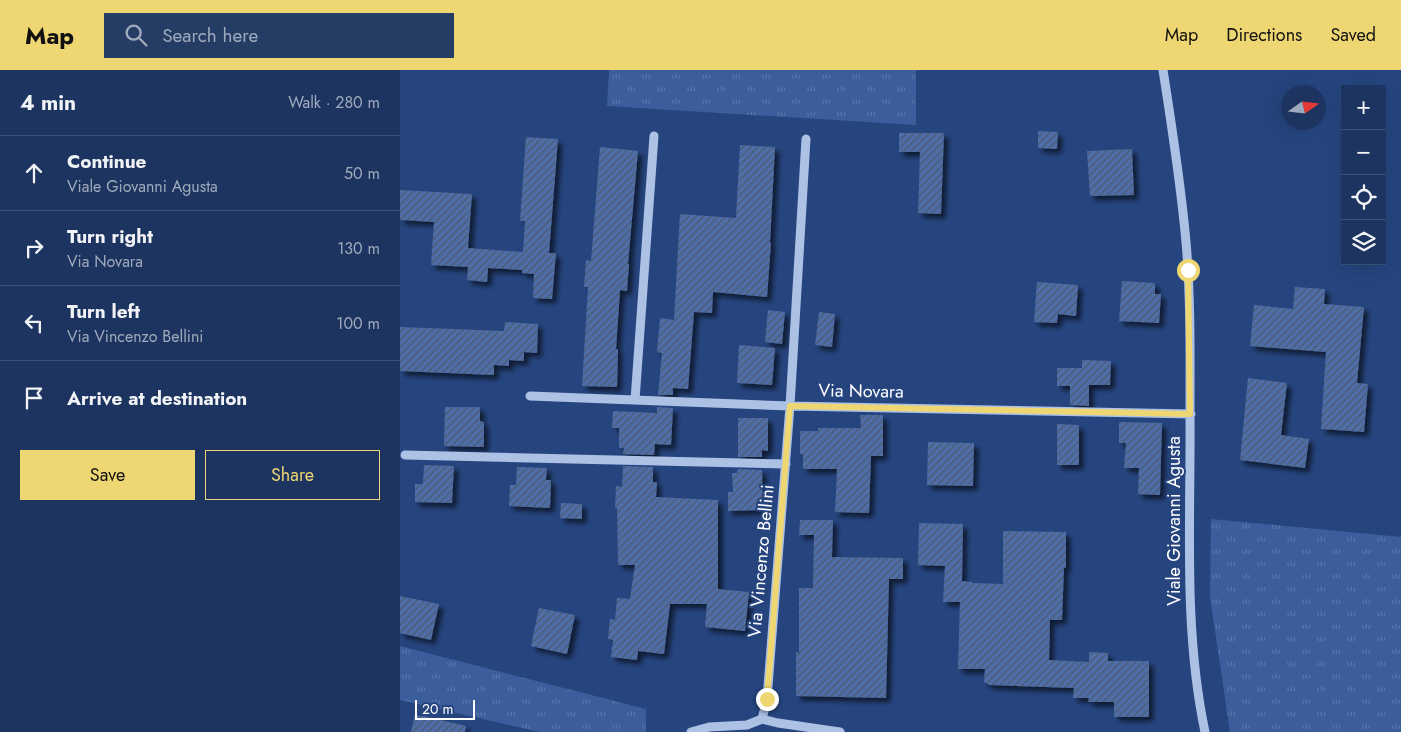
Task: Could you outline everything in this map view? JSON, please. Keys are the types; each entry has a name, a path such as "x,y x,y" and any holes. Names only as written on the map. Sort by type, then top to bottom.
{"street":[{"name":"Viale Giovanni Agusta","path":"1163,70 1173,133 1186,242 1190,414 1189,600 1198,700 1205,732"},
{"path":"636,400 654,136"},
{"name":"Via Vincenzo Bellini","path":"762,719 767,699 786,464 806,139"},
{"name":"Via Novara","path":"530,396 790,406 1190,414"},
{"path":"405,455 786,464"},
{"path":"691,732 709,727 747,725 762,719 840,732"}],"green space":[{"path":"609,70 916,70 916,125 607,106"},
{"path":"1211,519 1401,537 1401,732 1230,732 1210,597"},
{"path":"400,646 646,709 646,732 540,732 400,700"}],"building":[{"path":"1038,131 1058,132 1057,149 1038,148"},
{"path":"899,133 944,133 941,214 918,213 920,152 899,152"},
{"path":"526,137 558,139 549,253 556,253 552,299 533,298 534,274 522,273 522,270 488,268 487,282 467,280 468,267 431,265 434,222 400,220 400,190 472,194 468,248 523,252 525,221 520,221"},
{"path":"740,145 775,147 767,297 713,292 712,313 694,312 688,389 673,388 673,395 658,395 662,353 657,352 660,318 674,320 680,214 736,218"},
{"path":"600,147 638,151 627,291 620,290 616,349 618,349 617,387 582,386 588,287 584,287 586,260 591,261"},
{"path":"1132,149 1134,195 1090,196 1087,151"},
{"path":"1122,281 1155,283 1155,294 1161,294 1159,323 1119,321"},
{"path":"1037,282 1078,285 1076,316 1058,314 1057,323 1034,322"},
{"path":"1295,287 1325,289 1324,304 1364,307 1357,383 1368,384 1364,432 1321,429 1326,352 1250,346 1254,305 1293,309"},
{"path":"768,310 785,312 782,344 765,342"},
{"path":"819,312 835,314 832,347 815,345"},
{"path":"505,322 538,324 537,353 524,352 524,361 509,360 509,366 494,365 494,375 400,371 400,327 504,331"},
{"path":"739,345 775,348 772,385 737,383"},
{"path":"1082,360 1111,361 1110,385 1089,385 1089,406 1070,405 1070,386 1057,386 1057,368 1082,368"},
{"path":"1248,378 1287,383 1281,435 1309,439 1305,468 1240,460"},
{"path":"445,407 480,407 480,421 484,422 484,447 444,446"},
{"path":"657,407 673,408 671,445 655,444 654,455 623,454 624,448 619,448 619,428 612,428 613,411 657,413"},
{"path":"860,415 883,415 883,456 871,456 869,513 835,512 837,469 803,469 803,454 800,454 800,431 818,431 818,428 861,428"},
{"path":"738,418 768,418 768,451 762,450 762,457 738,457"},
{"path":"1119,422 1162,423 1160,495 1138,494 1139,468 1124,468 1126,443 1119,443"},
{"path":"1057,424 1079,425 1079,465 1057,465"},
{"path":"928,442 974,443 973,486 927,485"},
{"path":"424,465 454,466 452,503 415,502 415,484 423,484"},
{"path":"623,466 653,467 653,482 657,482 656,497 718,500 718,589 749,592 745,631 705,627 707,604 670,604 664,654 638,651 637,660 611,657 613,640 608,639 610,619 615,620 617,598 630,599 635,565 618,565 617,508 615,508 616,486 622,487"},
{"path":"517,467 547,468 546,480 551,480 550,508 509,506 510,485 516,485"},
{"path":"738,469 762,470 763,510 728,511 728,492 733,492 732,473 737,473"},
{"path":"561,503 582,504 582,519 560,518"},
{"path":"800,520 833,520 832,557 903,558 903,579 889,579 886,698 796,696 796,652 799,653 799,588 813,588 814,535 799,535"},
{"path":"919,523 963,524 962,581 972,583 1003,584 1003,531 1066,532 1066,568 1064,568 1062,620 1050,620 1049,660 1089,662 1089,652 1108,653 1108,661 1149,661 1149,717 1114,717 1114,702 1088,702 1089,698 1073,698 1074,688 990,685 984,682 985,669 958,669 960,602 943,602 945,566 918,565"},
{"path":"400,596 439,604 431,640 400,633"},
{"path":"539,608 575,615 567,654 531,646"},
{"path":"415,714 466,726 465,732 411,732"}],"route":[{"path":"767,699 790,406 1190,414 1188,270"}]}
